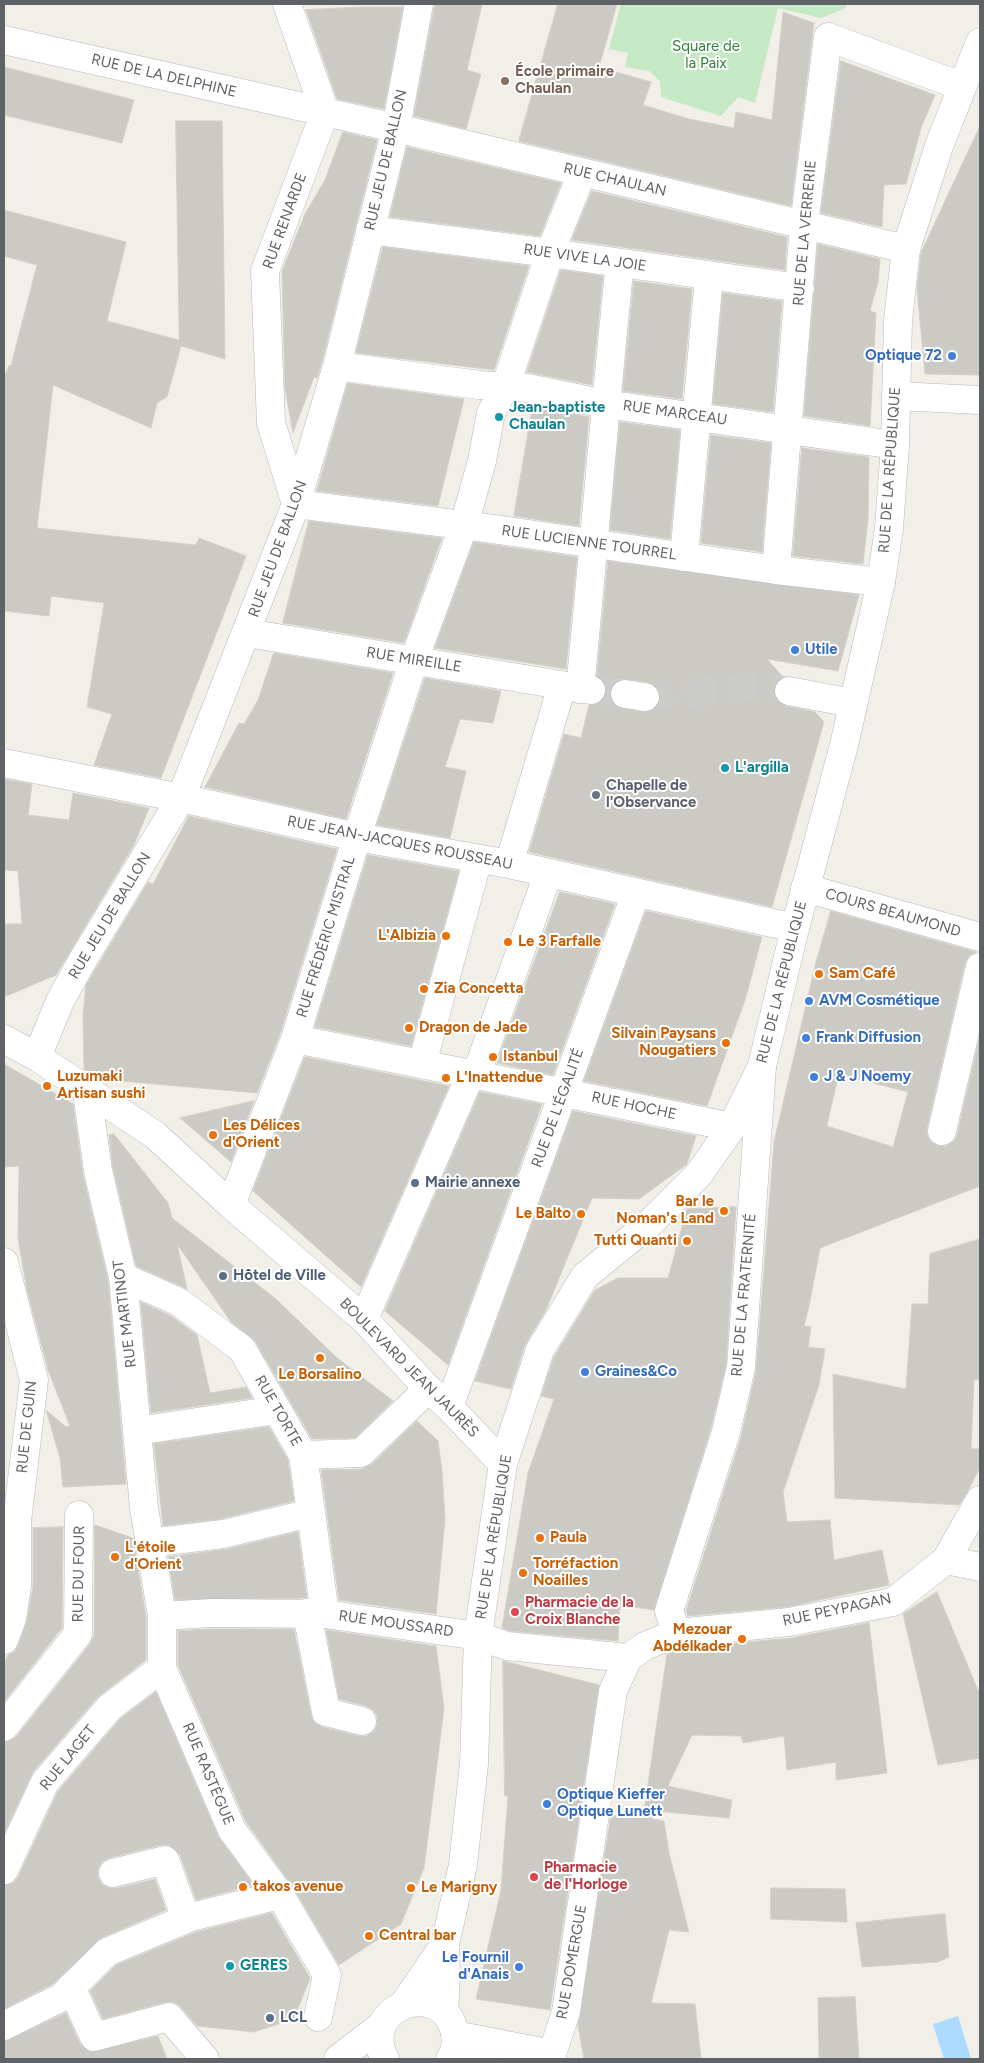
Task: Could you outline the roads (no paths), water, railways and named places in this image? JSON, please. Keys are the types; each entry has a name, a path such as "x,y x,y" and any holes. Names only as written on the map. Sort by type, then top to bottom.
{"street":[{"path":"287,4 324,112"},
{"name":"RUE JEU DE BALLON","path":"37,1058 60,1001 81,963 182,798 296,504 336,366 396,128 419,4"},
{"name":"RUE DE LA VERRERIE","path":"776,570 804,225 828,37 961,86"},
{"name":"RUE DE LA DELPHINE","path":"4,40 324,112"},
{"name":"RUE DE LA RÉPUBLIQUE","path":"452,2044 445,1944 463,1865 474,1764 478,1636 503,1464 540,1350 585,1276 649,1224 699,1174 732,1126 762,1066 805,888 844,744 881,582 889,528 895,445 898,321 906,249 939,146 961,86 980,42"},
{"name":"RUE CHAULAN","path":"324,112 906,249"},
{"name":"RUE RENARDE","path":"296,504 271,423 265,271 324,112"},
{"path":"506,385 550,252 582,173"},
{"name":"RUE VIVE LA JOIE","path":"370,230 550,252 800,288"},
{"path":"508,864 578,688 595,544 605,404 620,263"},
{"path":"684,557 698,417 709,276"},
{"name":"RUE MARCEAU","path":"336,366 479,385 506,385 605,404 788,428 895,445"},
{"name":"RUE FRÉDÉRIC MISTRAL","path":"231,1205 296,1039 357,837 414,660 464,525 482,462 491,413 506,385"},
{"path":"896,396 980,400"},
{"name":"RUE LUCIENNE TOURREL","path":"296,504 464,525 776,570 881,582"},
{"name":"RUE MIREILLE","path":"247,633 578,688"},
{"path":"789,691 852,703"},
{"name":"RUE JEAN-JACQUES ROUSSEAU","path":"4,763 182,798 357,837 508,864 795,928"},
{"path":"422,1064 478,860"},
{"path":"364,1319 474,1074 548,874"},
{"name":"COURS BEAUMOND","path":"805,888 980,937"},
{"name":"RUE DE L'ÉGALITÉ","path":"449,1407 636,893"},
{"path":"942,1131 980,967"},
{"name":"RUE HOCHE","path":"296,1039 732,1126"},
{"name":"BOULEVARD JEAN JAURÈS","path":"4,1040 37,1058 155,1135 231,1205 364,1319 428,1389 449,1407 503,1464"},
{"name":"RUE DE LA FRATERNITÉ","path":"677,1633 669,1611 726,1432 741,1367 762,1066"},
{"name":"RUE MARTINOT","path":"87,1092 98,1171 123,1277 144,1508"},
{"name":"RUE DE GUIN","path":"4,1262 34,1380 18,1506 16,1586 12,1619 4,1640"},
{"name":"RUE TORTE","path":"123,1277 180,1302 242,1348 303,1455 311,1513 316,1614 326,1712 362,1721"},
{"path":"303,1455 361,1453 428,1389"},
{"path":"138,1431 277,1410"},
{"name":"RUE PEYPAGAN","path":"628,1658 645,1646 677,1633 789,1622 893,1602 946,1560 980,1500"},
{"name":"RUE RASTÈGUE","path":"144,1508 162,1616 162,1668 232,1830 280,1895 328,1975 318,2017"},
{"path":"150,1543 223,1534 311,1513"},
{"name":"RUE DU FOUR","path":"4,1727 78,1634 79,1515"},
{"path":"946,1560 980,1567"},
{"name":"RUE MOUSSARD","path":"162,1616 212,1613 316,1614 478,1636 507,1646 628,1658"},
{"name":"RUE DOMERGUE","path":"553,2056 566,2012 613,1691 628,1658"},
{"name":"RUE LAGET","path":"4,1870 45,1782 110,1707 162,1668"},
{"path":"113,1873 165,1860 186,1918"},
{"path":"4,2026 62,1997 107,1952 186,1918 280,1895"},
{"name":"RUE DE LA RÉPUBLIQUE","path":"338,2059 382,2025 391,2012 404,2004 445,1944"},
{"path":"71,1987 94,2037 169,2017 205,2059"},
{"path":"404,2004 418,2002 432,2004 452,2044 553,2056"},
{"path":"382,2025 379,2038 381,2051 385,2059"}],"lane":[{"path":"452,2044 488,2059"}],"water":[{"path":"958,2016 971,2059 944,2059 933,2024"}],"tunnel":[{"path":"645,697 762,686 789,691"},
{"path":"591,690 625,694"}],"place":[{"name":"École primaire Chaulan","path":"505,81"},
{"name":"Optique 72","path":"952,356"},
{"name":"Jean-baptiste Chaulan","path":"499,417"},
{"name":"Utile","path":"795,650"},
{"name":"L'argilla","path":"725,768"},
{"name":"Chapelle de l'Observance","path":"596,795"},
{"name":"L'Albizia","path":"446,936"},
{"name":"Le 3 Farfalle","path":"508,942"},
{"name":"Sam Café","path":"819,974"},
{"name":"Zia Concetta","path":"424,989"},
{"name":"AVM Cosmétique","path":"809,1001"},
{"name":"Dragon de Jade","path":"409,1028"},
{"name":"Frank Diffusion","path":"806,1038"},
{"name":"Silvain Paysans Nougatiers","path":"726,1043"},
{"name":"Istanbul","path":"493,1057"},
{"name":"J & J Noemy","path":"814,1077"},
{"name":"L'Inattendue","path":"446,1078"},
{"name":"Luzumaki Artisan sushi","path":"47,1086"},
{"name":"Les Délices d'Orient","path":"213,1135"},
{"name":"Mairie annexe","path":"415,1183"},
{"name":"Bar le Noman's Land","path":"724,1211"},
{"name":"Le Balto","path":"581,1214"},
{"name":"Tutti Quanti","path":"687,1241"},
{"name":"Hôtel de Ville","path":"223,1276"},
{"name":"Le Borsalino","path":"320,1358"},
{"name":"Graines&Co","path":"585,1372"},
{"name":"Paula","path":"540,1538"},
{"name":"L'étoile d'Orient","path":"115,1557"},
{"name":"Torréfaction Noailles","path":"523,1573"},
{"name":"Pharmacie de la Croix Blanche","path":"515,1612"},
{"name":"Mezouar Abdélkader","path":"742,1639"},
{"name":"Optique Kieffer Optique Lunett","path":"547,1804"},
{"name":"Pharmacie de l'Horloge","path":"534,1877"},
{"name":"takos avenue","path":"243,1887"},
{"name":"Le Marigny","path":"411,1888"},
{"name":"Central bar","path":"369,1936"},
{"name":"GERES","path":"230,1966"},
{"name":"Le Fournil d'Anais","path":"519,1967"},
{"name":"LCL","path":"270,2018"}],"park label":[{"name":"Square de la Paix","path":"706,56"}]}
